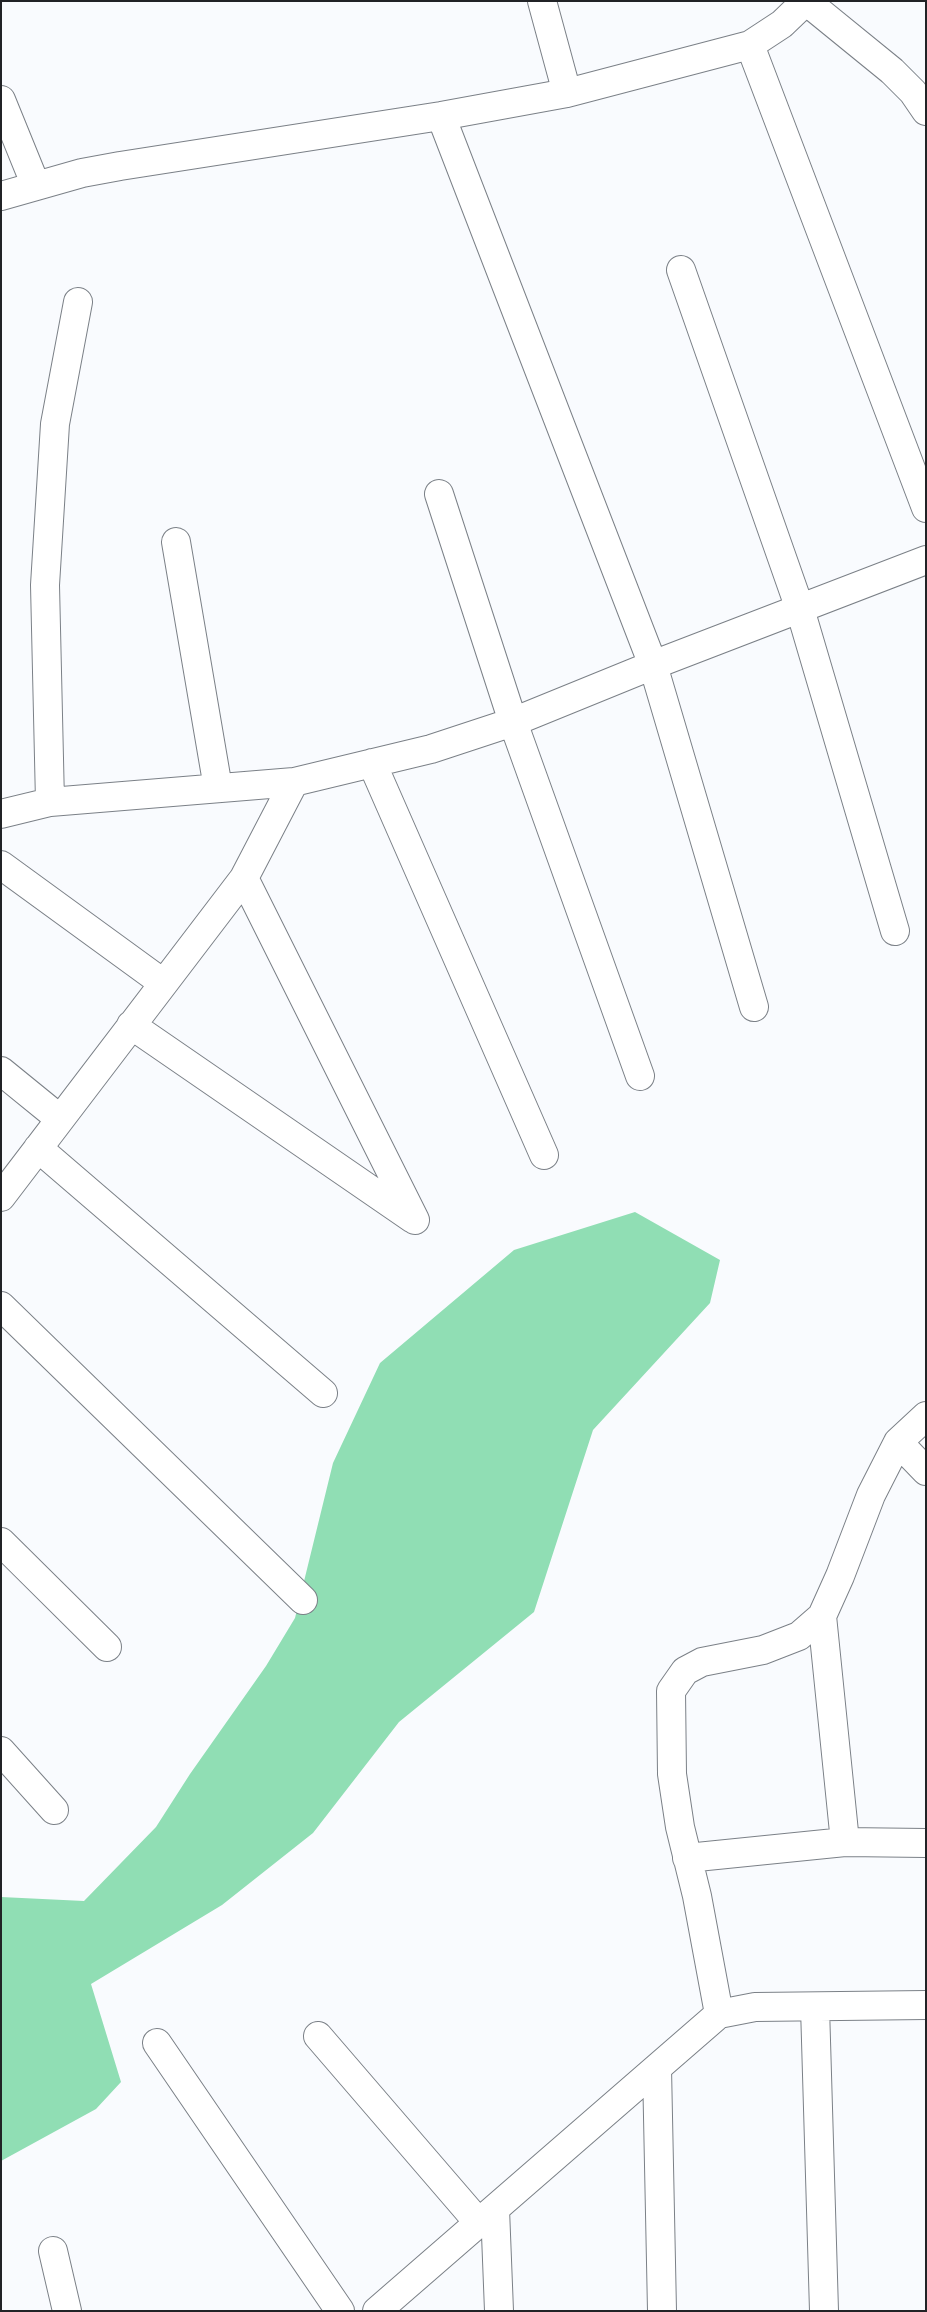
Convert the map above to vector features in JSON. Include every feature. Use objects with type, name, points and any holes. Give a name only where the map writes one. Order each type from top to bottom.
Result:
[{"type":"street","points":[[542,1],[567,93]]},
{"type":"street","points":[[1,196],[82,173],[120,166],[441,116],[567,93],[750,45],[782,24],[806,1],[892,71],[913,92],[926,111]]},
{"type":"street","points":[[750,45],[926,508]]},
{"type":"street","points":[[1,100],[36,186]]},
{"type":"street","points":[[441,116],[653,665],[754,1007]]},
{"type":"street","points":[[681,270],[800,609],[895,931]]},
{"type":"street","points":[[50,802],[45,576],[55,424],[78,302]]},
{"type":"street","points":[[438,494],[513,722],[640,1076]]},
{"type":"street","points":[[176,542],[218,788]]},
{"type":"street","points":[[1,814],[50,802],[294,782],[431,749],[513,722],[653,665],[926,560]]},
{"type":"street","points":[[372,763],[544,1156]]},
{"type":"street","points":[[1,1197],[244,878],[294,782]]},
{"type":"street","points":[[1,865],[163,983]]},
{"type":"street","points":[[131,1025],[414,1220],[244,878]]},
{"type":"street","points":[[1,1071],[60,1119]]},
{"type":"street","points":[[38,1148],[323,1393]]},
{"type":"street","points":[[1,1306],[303,1600]]},
{"type":"street","points":[[719,2014],[697,1896],[680,1827],[672,1774],[672,1691],[684,1671],[702,1662],[763,1650],[799,1636],[822,1616],[840,1576],[871,1495],[898,1442],[926,1416]]},
{"type":"street","points":[[898,1442],[926,1471]]},
{"type":"street","points":[[1,1542],[106,1647]]},
{"type":"street","points":[[822,1616],[845,1842]]},
{"type":"street","points":[[1,1751],[54,1810]]},
{"type":"street","points":[[687,1858],[845,1842],[926,1843]]},
{"type":"street","points":[[377,2311],[719,2014],[755,2007],[926,2005]]},
{"type":"street","points":[[815,2007],[824,2311]]},
{"type":"street","points":[[318,2036],[487,2216],[499,2311]]},
{"type":"street","points":[[158,2043],[340,2311]]},
{"type":"street","points":[[657,2068],[662,2311]]},
{"type":"street","points":[[53,2251],[67,2311]]},
{"type":"green space","points":[[635,1212],[720,1260],[710,1303],[593,1430],[534,1612],[399,1722],[313,1833],[222,1905],[91,1984],[121,2082],[96,2109],[1,2161],[1,1897],[84,1901],[156,1827],[190,1774],[266,1666],[295,1618],[333,1463],[380,1363],[514,1250]]}]
